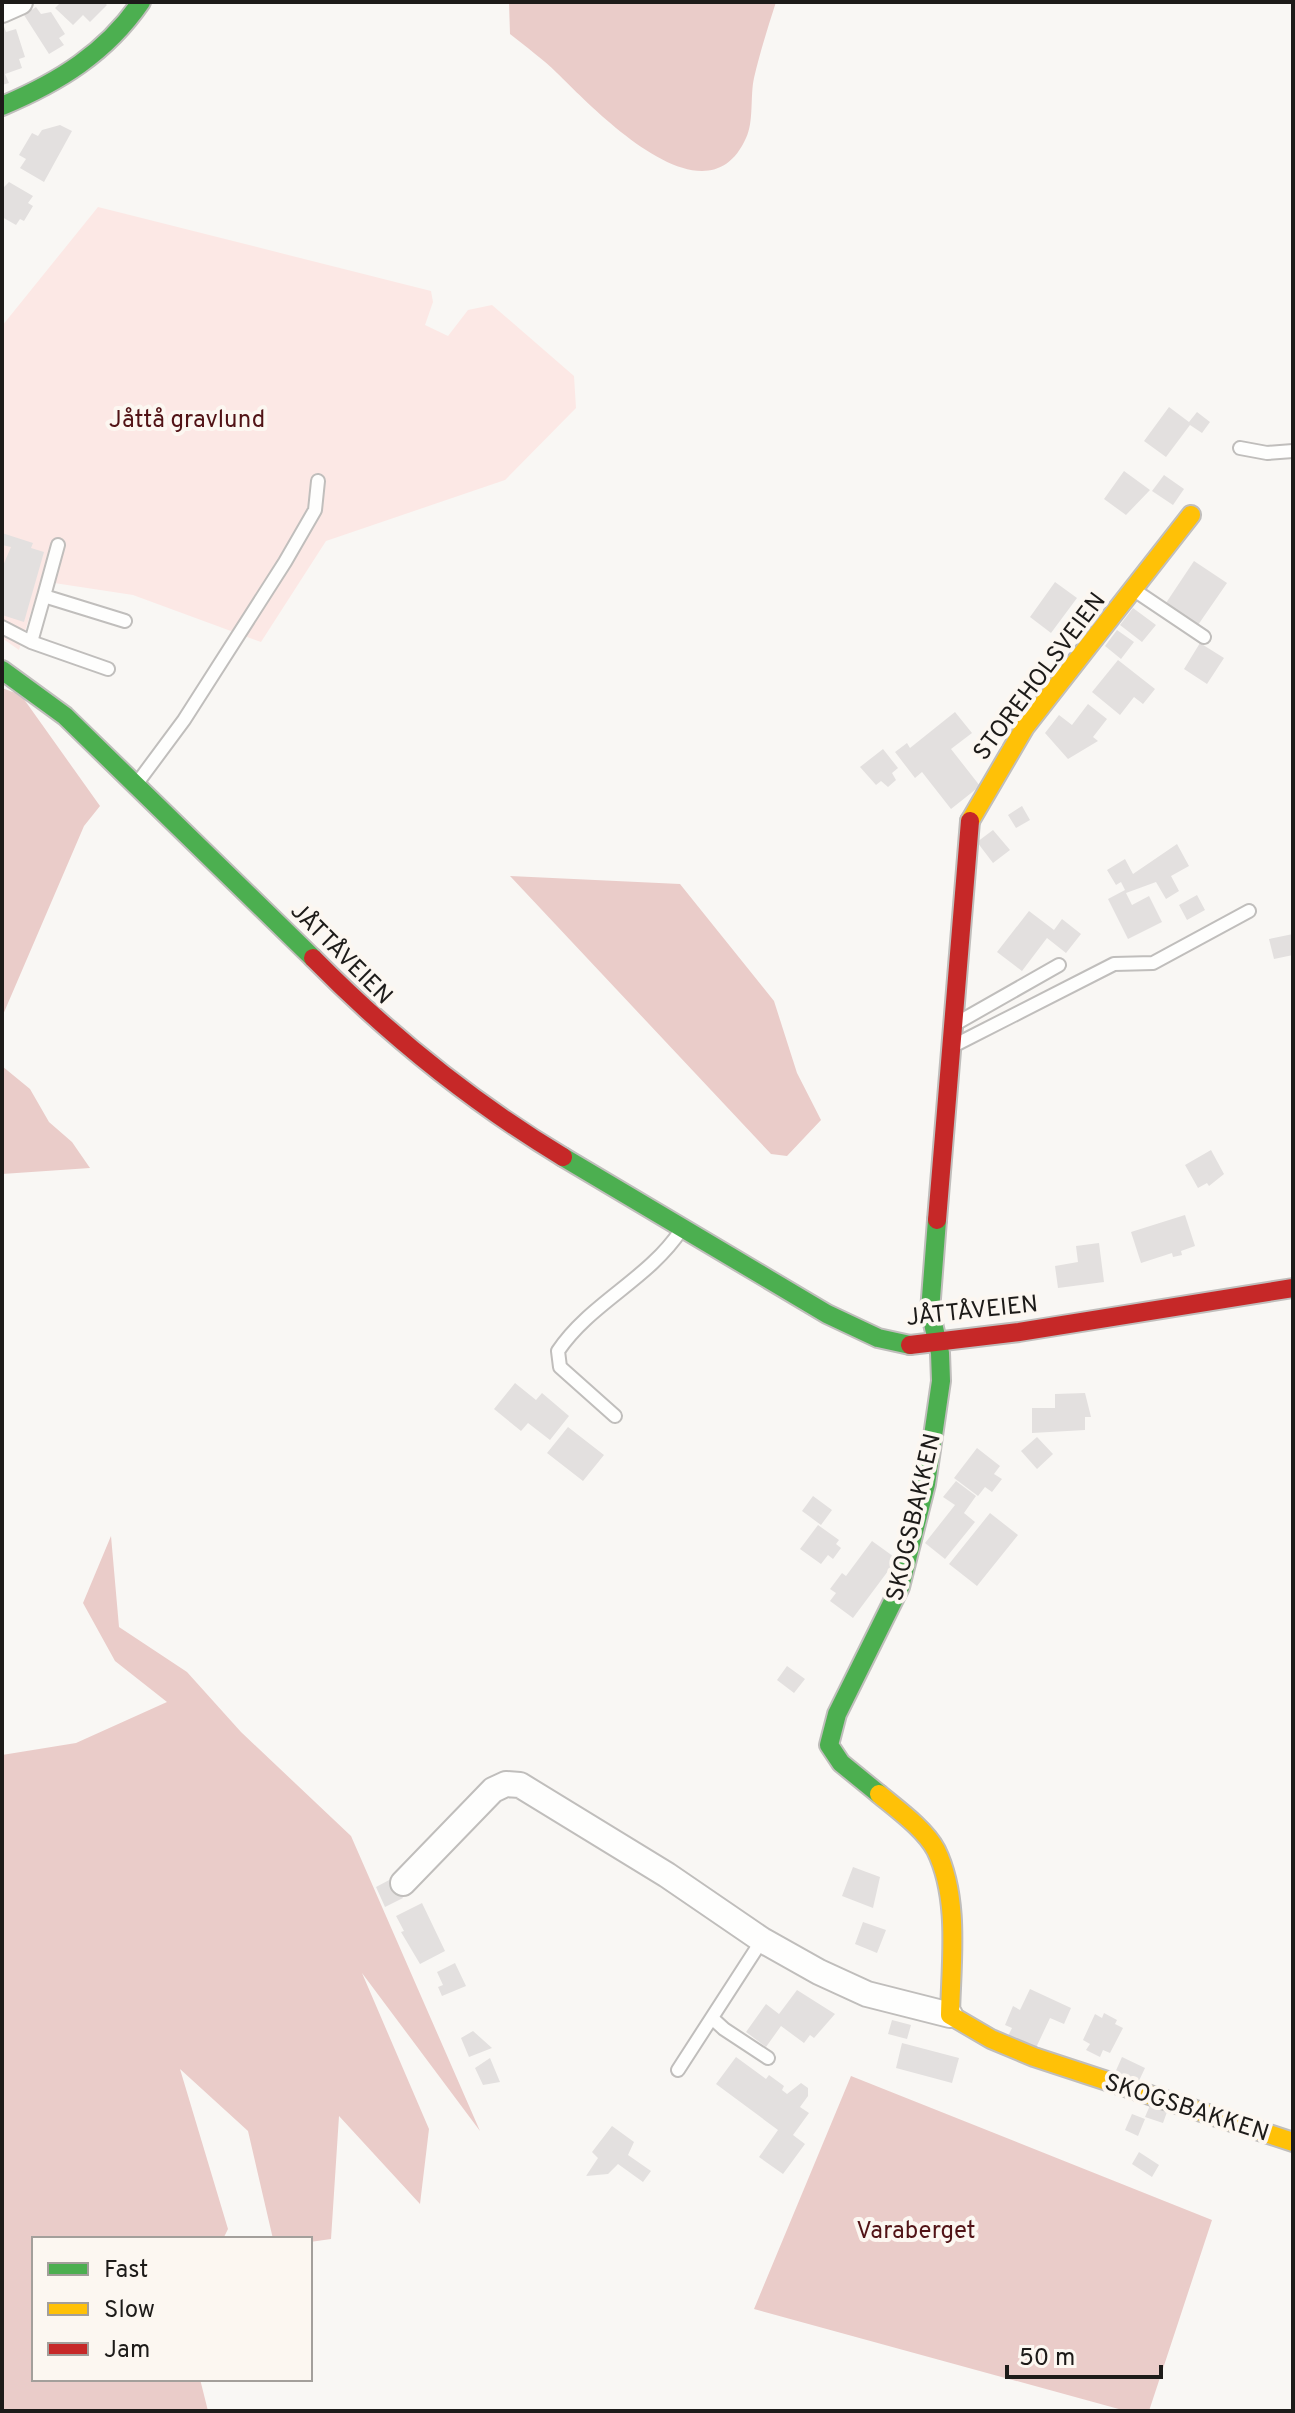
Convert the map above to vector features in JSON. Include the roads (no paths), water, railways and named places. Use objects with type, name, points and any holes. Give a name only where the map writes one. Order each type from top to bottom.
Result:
[{"type":"street","points":[[2,10],[20,2]]},
{"type":"street","points":[[2,106],[65,78],[91,59],[123,27],[141,2]]},
{"type":"street","name":"STOREHOLSVEIEN","points":[[937,1341],[930,1311],[967,835],[977,803],[1025,727],[1191,515]]},
{"type":"street","name":"JÅTTÅVEIEN","points":[[2,670],[65,716],[367,1013],[462,1092],[530,1137],[827,1314],[878,1338],[907,1345],[1019,1332],[1293,1288]]},
{"type":"street","name":"SKOGSBAKKEN","points":[[937,1341],[941,1360],[940,1388],[924,1487],[901,1583],[893,1607],[834,1721],[829,1745],[841,1763],[899,1811],[935,1848],[945,1878],[952,1933],[950,2015]]},
{"type":"street","name":"SKOGSBAKKEN","points":[[403,1883],[493,1790],[506,1784],[520,1785],[667,1875],[762,1940],[867,1994],[950,2015],[984,2037],[1024,2055],[1226,2117],[1293,2142]]},
{"type":"lane","points":[[1240,448],[1267,453],[1293,451]]},
{"type":"lane","points":[[136,784],[184,720],[285,562],[315,510],[318,481]]},
{"type":"lane","points":[[31,642],[58,545]]},
{"type":"lane","points":[[1134,590],[1204,637]]},
{"type":"lane","points":[[44,596],[125,621]]},
{"type":"lane","points":[[2,627],[31,642],[108,669]]},
{"type":"lane","points":[[951,1048],[1114,964],[1153,963],[1249,911]]},
{"type":"lane","points":[[951,1026],[1059,965]]},
{"type":"lane","points":[[615,1416],[560,1367],[558,1351],[577,1327],[663,1254],[682,1227]]},
{"type":"lane","points":[[678,2070],[762,1940]]},
{"type":"lane","points":[[712,2018],[768,2058]]},
{"type":"park label","name":"Jåttå gravlund","points":[[187,419]]},
{"type":"park label","name":"Varaberget","points":[[916,2230]]}]
